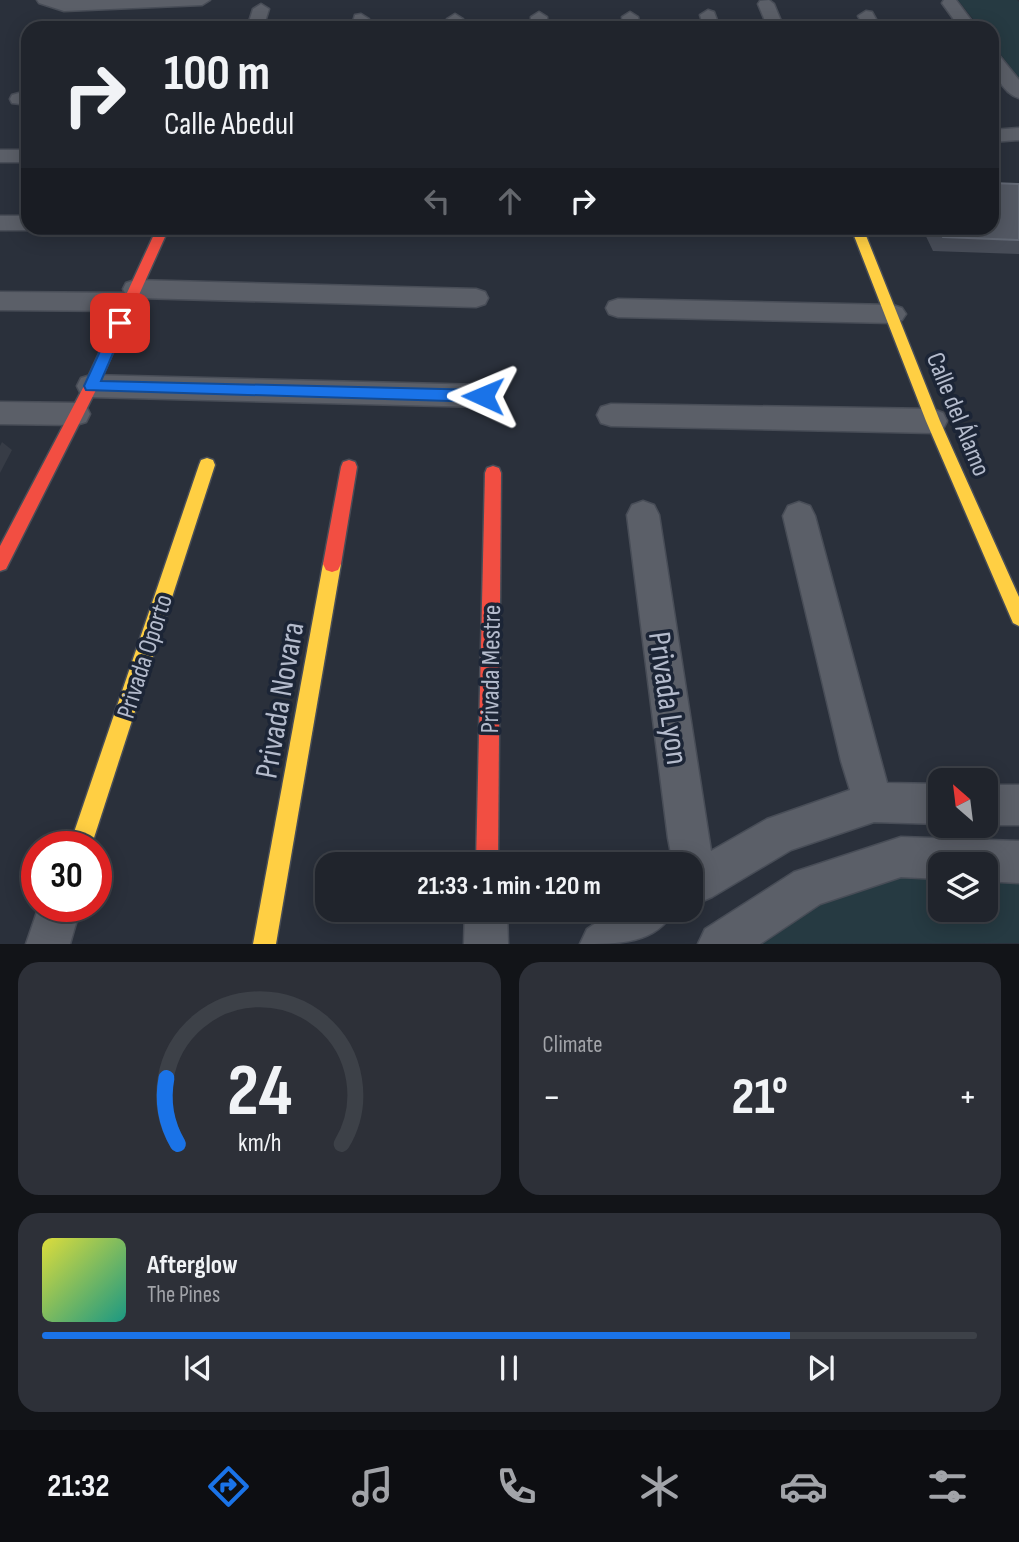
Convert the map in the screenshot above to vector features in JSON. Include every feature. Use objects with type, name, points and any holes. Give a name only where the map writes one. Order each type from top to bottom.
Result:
[{"type":"street","points":[[45,0],[64,6],[202,0]]},
{"type":"street","points":[[950,3],[964,21]]},
{"type":"street","points":[[766,4],[773,21]]},
{"type":"street","points":[[257,21],[261,9]]},
{"type":"street","points":[[999,67],[1019,92]]},
{"type":"street","points":[[999,135],[1019,134]]},
{"type":"street","points":[[0,156],[21,156]]},
{"type":"street","points":[[0,223],[21,223]]},
{"type":"street","points":[[2,557],[91,386],[160,235]]},
{"type":"street","name":"Calle del Álamo","points":[[859,235],[893,314],[933,421],[1019,617]]},
{"type":"street","points":[[0,302],[132,296],[476,298]]},
{"type":"street","points":[[618,308],[893,314]]},
{"type":"street","points":[[91,386],[483,396]]},
{"type":"street","points":[[0,413],[76,414]]},
{"type":"street","points":[[611,415],[933,421]]},
{"type":"street","name":"Privada Oporto","points":[[85,831],[207,465]]},
{"type":"street","name":"Privada Novara","points":[[264,943],[349,467]]},
{"type":"street","name":"Privada Mestre","points":[[487,852],[494,473]]},
{"type":"street","name":"Privada Lyon","points":[[643,515],[690,852]]},
{"type":"street","points":[[799,516],[860,761],[874,802]]},
{"type":"street","points":[[703,878],[781,834],[874,802],[928,803]]},
{"type":"street","points":[[998,804],[1019,805]]},
{"type":"street","points":[[720,943],[809,887],[901,857],[1019,862]]},
{"type":"street","points":[[48,943],[55,922]]},
{"type":"street","points":[[486,922],[486,943]]},
{"type":"street","points":[[602,943],[634,922]]},
{"type":"shaded area","points":[[958,0],[1019,2],[1019,78],[999,52],[999,21],[974,21]]},
{"type":"shaded area","points":[[998,866],[1019,867],[1019,943],[752,944],[825,895],[928,868],[928,922],[998,922]]},
{"type":"building","points":[[999,183],[1019,184],[1019,240],[942,235],[999,235]]},
{"type":"traffic: slow","points":[[860,235],[933,421],[1019,617]]},
{"type":"traffic: slow","points":[[85,831],[207,465]]},
{"type":"traffic: slow","points":[[264,944],[332,564]]},
{"type":"traffic: jam","points":[[0,563],[91,386],[160,235]]},
{"type":"traffic: jam","points":[[332,564],[349,467]]},
{"type":"traffic: jam","points":[[487,852],[493,473]]},
{"type":"route","points":[[120,323],[91,386],[483,396]]}]
